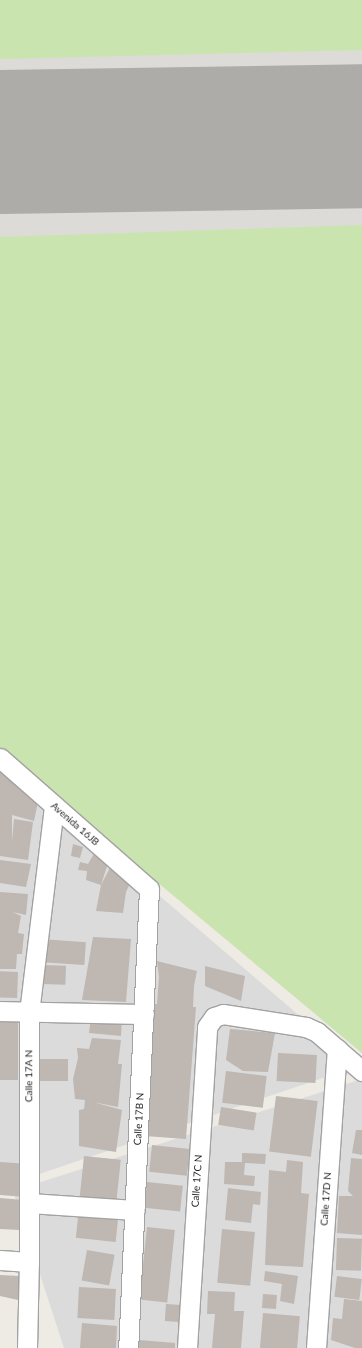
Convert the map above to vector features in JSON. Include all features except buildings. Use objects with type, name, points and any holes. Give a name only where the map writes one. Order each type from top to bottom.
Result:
[{"type":"street","name":"Avenida 16JB","points":[[0,758],[149,890]]},
{"type":"street","name":"Calle 17A N","points":[[27,1348],[29,1262],[29,1013],[54,806]]},
{"type":"street","name":"Calle 17B N","points":[[128,1348],[149,890]]},
{"type":"street","points":[[0,1011],[29,1013],[144,1014]]},
{"type":"street","name":"Calle 17C N","points":[[187,1348],[207,1027],[214,1017],[223,1014],[306,1027],[317,1032],[336,1049]]},
{"type":"street","points":[[336,1049],[362,1071]]},
{"type":"street","name":"Calle 17D N","points":[[316,1348],[336,1049]]},
{"type":"street","points":[[29,1203],[135,1210]]},
{"type":"street","points":[[0,1260],[29,1262]]},
{"type":"shaded area","points":[[0,0],[362,0],[362,1053],[0,748]]},
{"type":"shaded area","points":[[0,759],[358,1066],[7,1185],[0,1163]]},
{"type":"shaded area","points":[[362,1079],[362,1348],[64,1348],[13,1191]]},
{"type":"green space","points":[[0,0],[362,0],[362,50],[0,59]]},
{"type":"green space","points":[[362,225],[362,1053],[127,857],[0,748],[0,237]]},
{"type":"runway","points":[[0,142],[362,136]]}]
